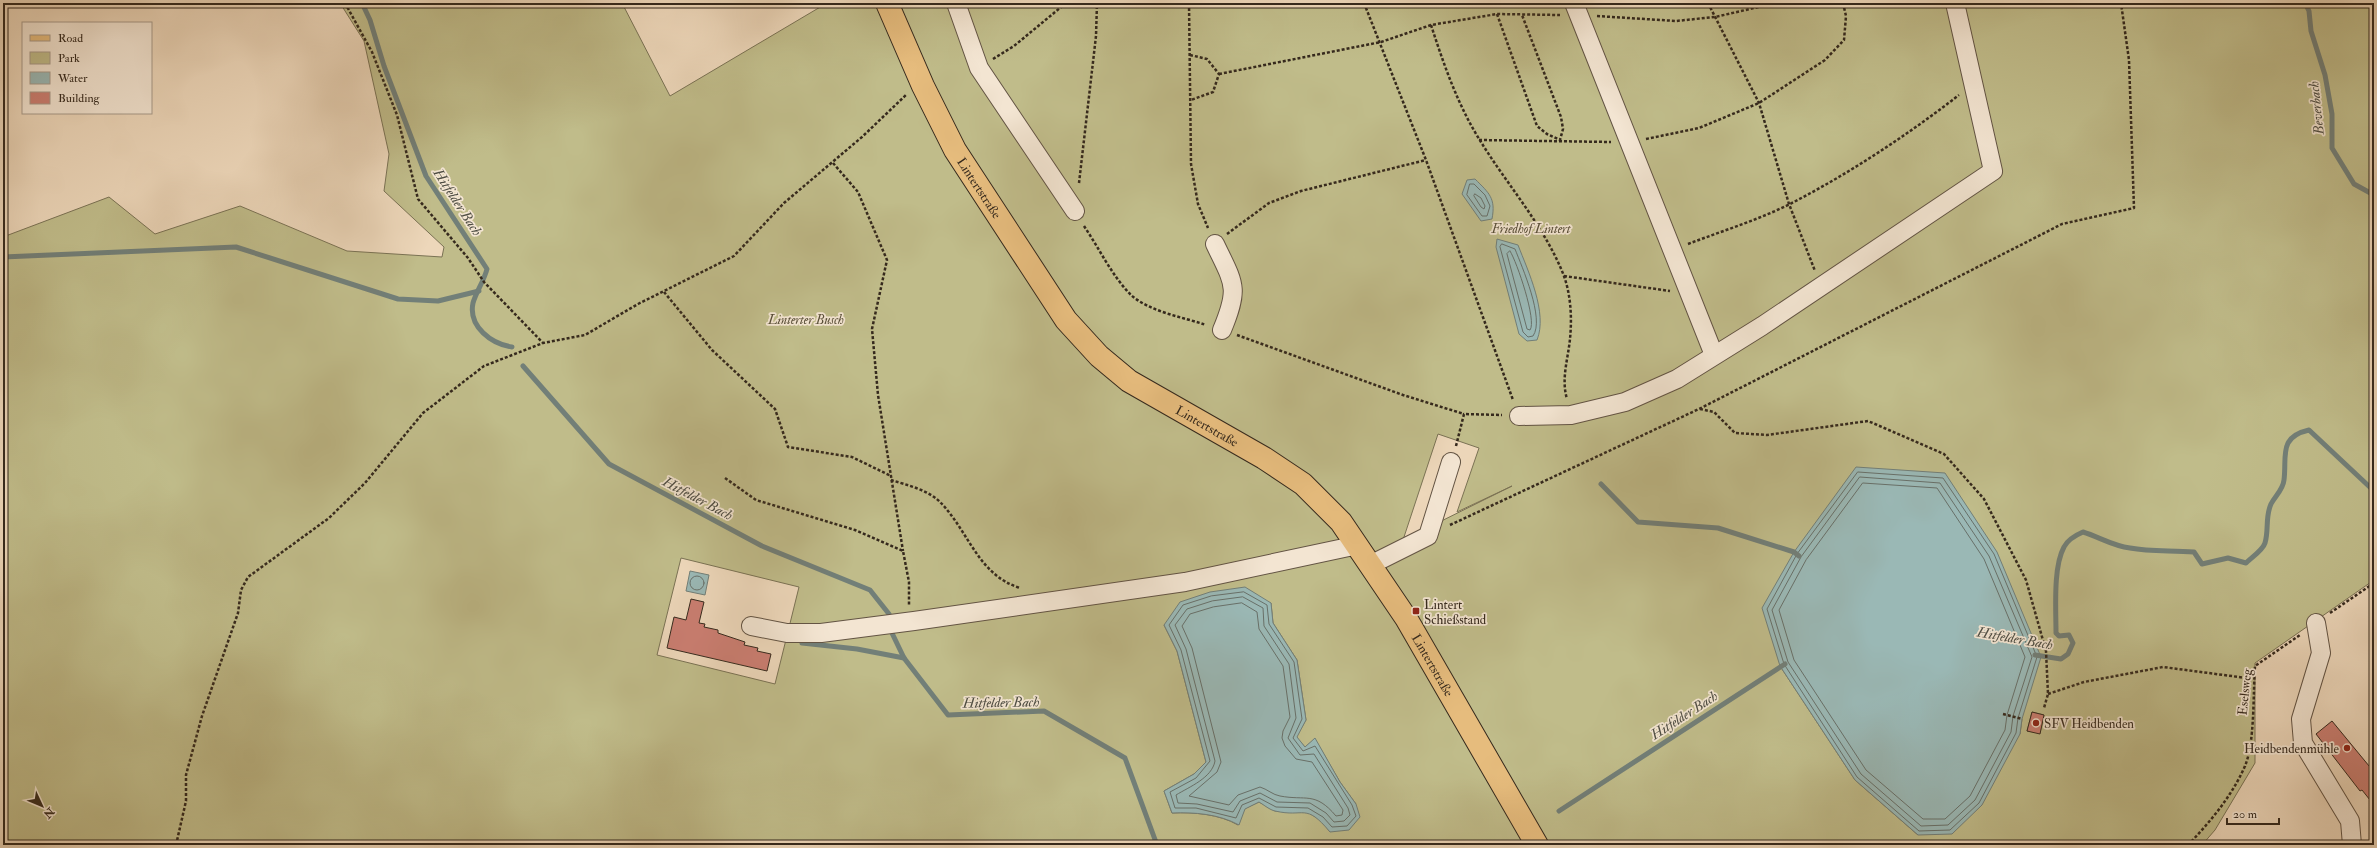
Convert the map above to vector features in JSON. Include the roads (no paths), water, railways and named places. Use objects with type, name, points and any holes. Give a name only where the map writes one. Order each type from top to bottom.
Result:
[{"type":"main road","name":"Lintertstraße","points":[[887,3],[923,86],[955,150],[1066,320],[1099,356],[1129,381],[1264,458],[1303,484],[1341,522],[1358,545],[1435,666],[1537,845]]},
{"type":"lane","points":[[956,3],[979,68],[1075,211]]},
{"type":"lane","points":[[1519,416],[1571,415],[1625,402],[1676,378],[1821,286],[1993,171],[1955,3]]},
{"type":"lane","points":[[1576,9],[1714,355]]},
{"type":"lane","points":[[1215,244],[1233,283],[1233,304],[1222,330]]},
{"type":"lane","points":[[1370,565],[1428,536],[1451,462]]},
{"type":"lane","points":[[751,626],[787,633],[821,632],[914,621],[1185,582],[1358,545]]},
{"type":"lane","points":[[2316,623],[2321,653],[2301,719],[2303,744],[2350,821],[2352,845]]},
{"type":"water","points":[[1475,179],[1490,196],[1493,206],[1492,219],[1481,221],[1462,194],[1467,180]]},
{"type":"water","points":[[1497,239],[1518,245],[1527,267],[1535,292],[1540,317],[1540,329],[1537,340],[1527,341],[1519,334],[1496,247]]},
{"type":"water","points":[[1856,467],[1945,473],[1997,552],[2041,657],[2022,719],[2020,734],[1982,805],[1952,834],[1918,835],[1855,780],[1780,666],[1762,608],[1794,552]]},
{"type":"water","points":[[690,571],[709,575],[705,595],[686,591]]},
{"type":"water","points":[[1245,587],[1271,603],[1273,623],[1297,660],[1306,720],[1297,737],[1305,747],[1315,738],[1340,782],[1356,804],[1360,817],[1349,830],[1330,832],[1322,823],[1310,814],[1275,811],[1259,802],[1245,809],[1239,825],[1223,818],[1206,814],[1172,813],[1164,791],[1194,774],[1206,762],[1177,651],[1164,625],[1180,602],[1210,592]]},
{"type":"waterway","name":"Hitfelder Bach","points":[[362,3],[370,20],[384,66],[426,176],[487,269],[473,303],[472,312],[474,320],[483,333],[490,338],[512,347]]},
{"type":"waterway","name":"Beverbach","points":[[2305,3],[2309,11],[2311,31],[2325,75],[2332,114],[2332,148],[2354,184],[2374,195]]},
{"type":"waterway","points":[[3,257],[236,247],[398,299],[438,301],[479,291]]},
{"type":"waterway","name":"Hitfelder Bach","points":[[523,366],[609,464],[762,546],[870,590],[889,614]]},
{"type":"waterway","name":"Hitfelder Bach","points":[[2035,655],[2061,659],[2068,654],[2073,643],[2069,635],[2059,636],[2056,633],[2057,577],[2060,555],[2064,547],[2070,540],[2080,533],[2083,532],[2124,547],[2146,550],[2194,552],[2202,564],[2228,558],[2246,563],[2264,546],[2267,533],[2269,509],[2283,484],[2285,455],[2288,443],[2292,437],[2309,430],[2374,491]]},
{"type":"waterway","points":[[1601,484],[1638,522],[1718,528],[1794,552],[1799,556]]},
{"type":"waterway","name":"Hitfelder Bach","points":[[891,631],[904,658],[948,715],[1044,711],[1125,758],[1157,845]]},
{"type":"waterway","points":[[802,643],[857,649],[904,658]]},
{"type":"waterway","name":"Hitfelder Bach","points":[[1559,811],[1785,664]]},
{"type":"place","name":"Lintert Schießstand","points":[[1416,611]]},
{"type":"place","name":"SFV Heidbenden","points":[[2036,723]]},
{"type":"place","name":"Heidbendenmühle","points":[[2347,748]]},
{"type":"park label","name":"Friedhof Lintert","points":[[1531,228]]},
{"type":"park label","name":"Linterter Busch","points":[[806,319]]}]
